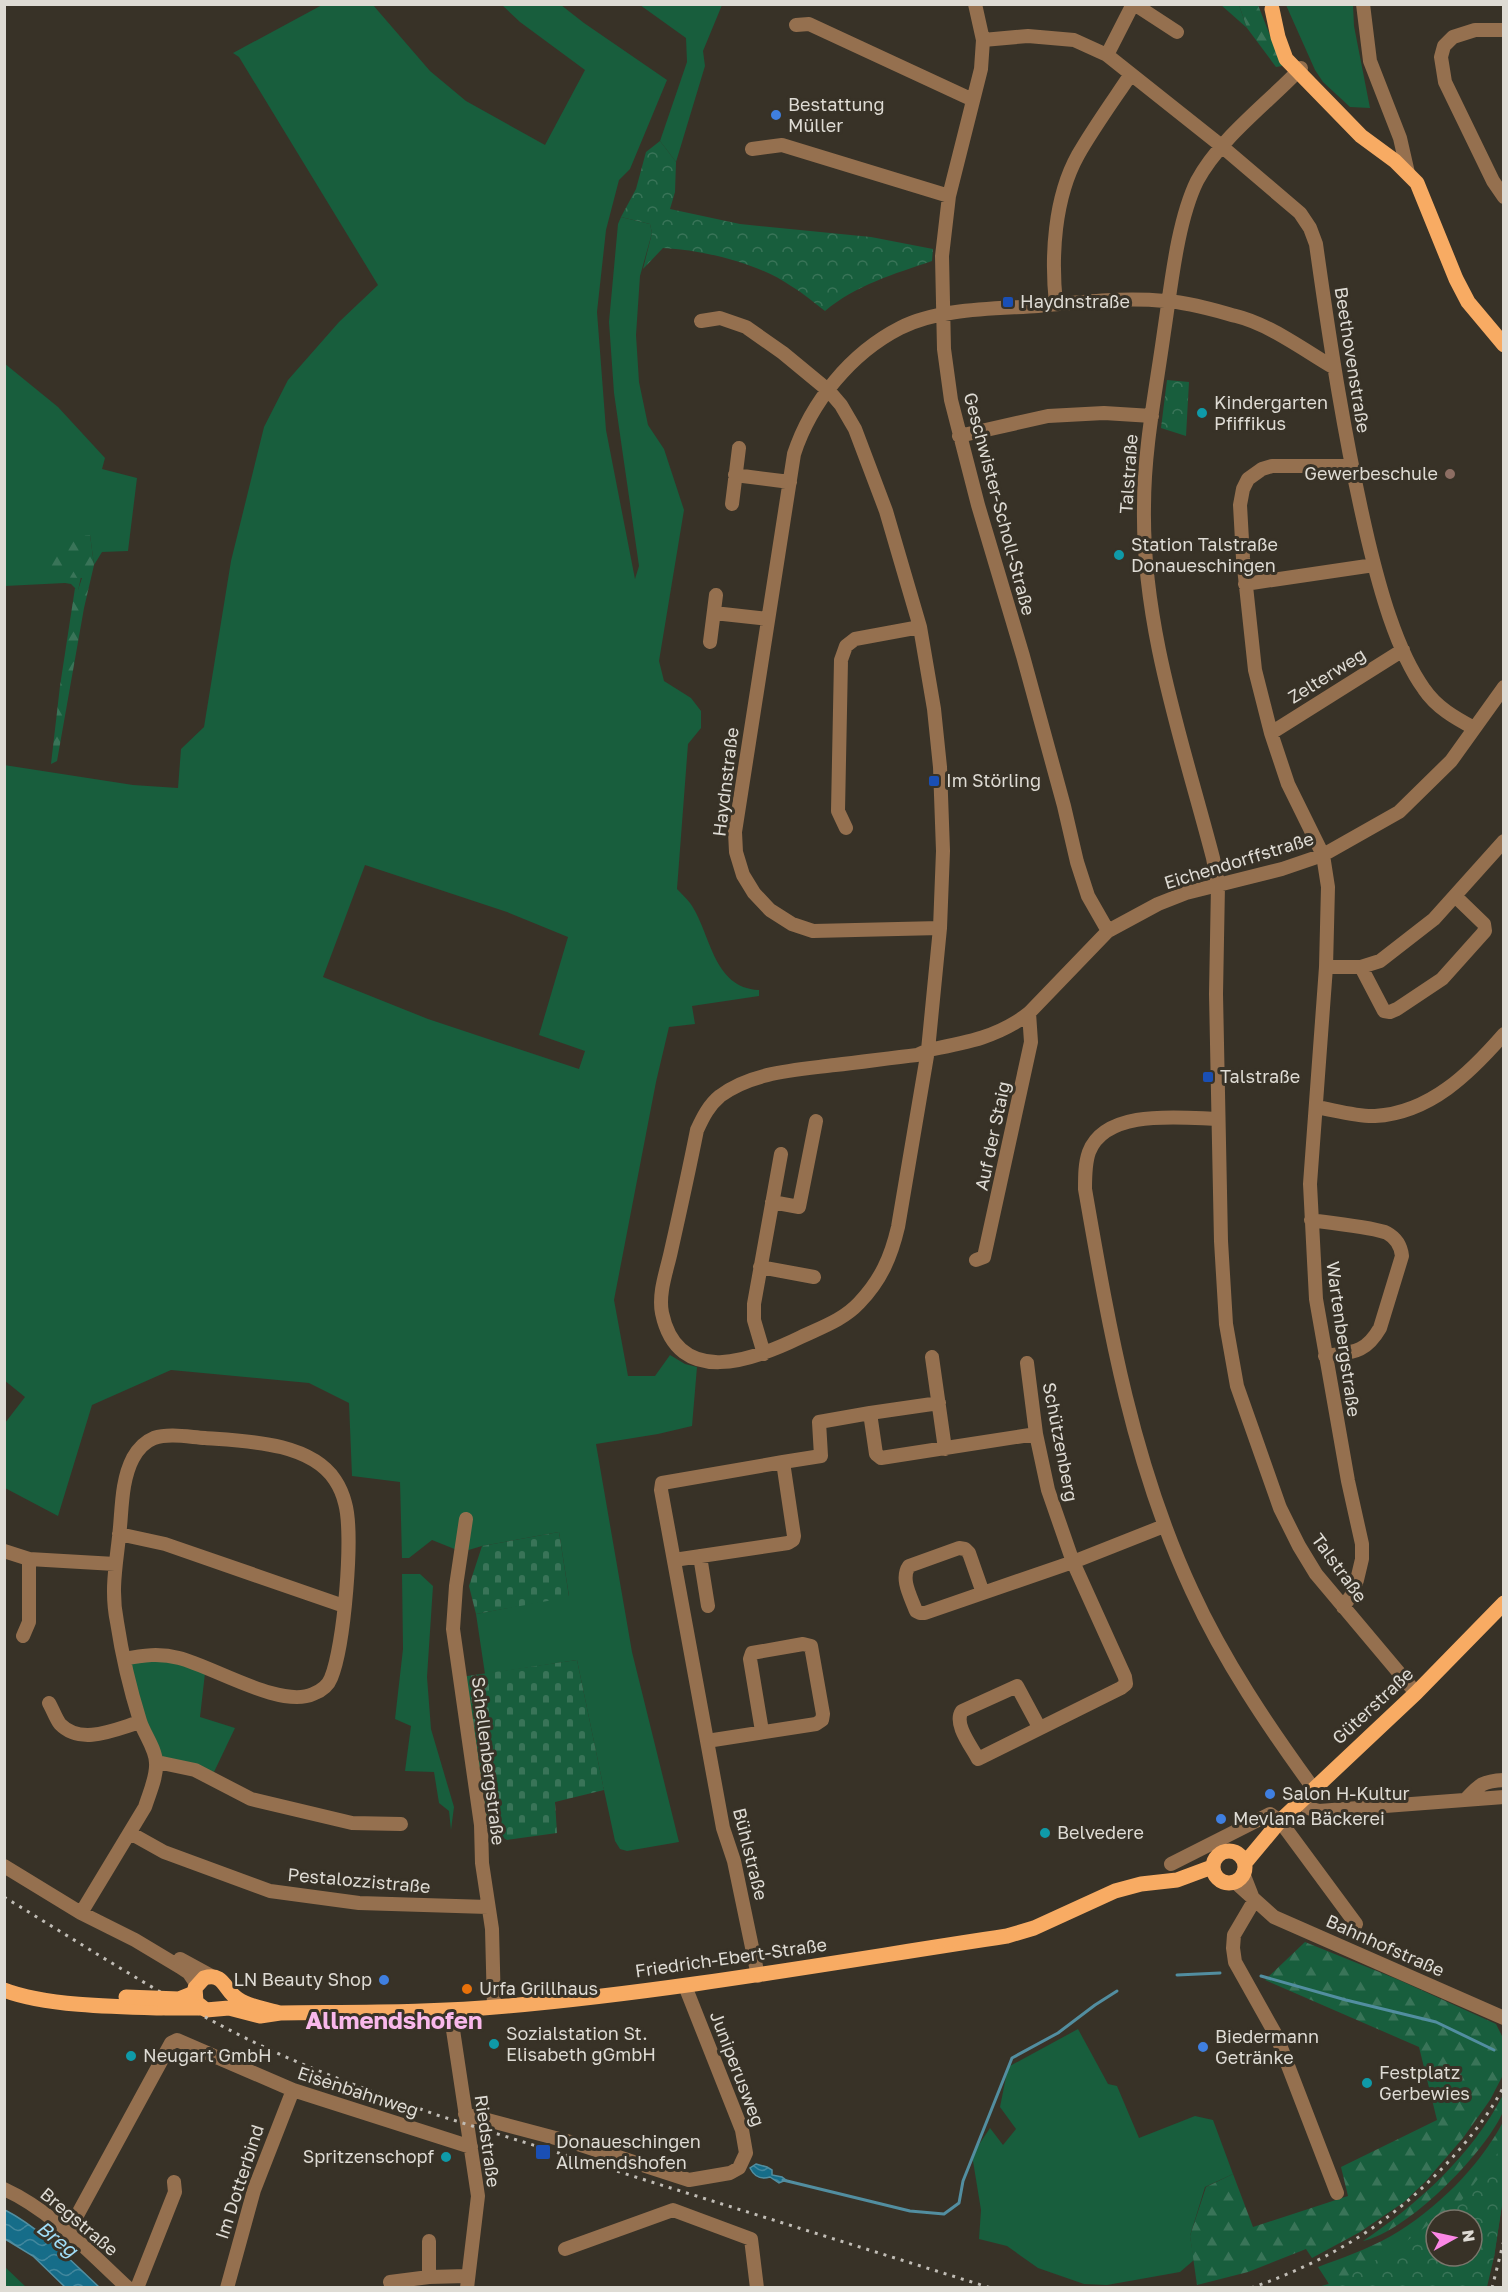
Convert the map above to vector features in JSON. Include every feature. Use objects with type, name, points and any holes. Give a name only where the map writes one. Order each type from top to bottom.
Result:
[{"type":"main road","points":[[1272,7],[1299,70],[1361,136],[1395,161],[1417,183],[1456,279],[1468,302],[1503,345]]},
{"type":"main road","name":"Güterstraße","points":[[1240,1868],[1280,1821],[1416,1693],[1503,1603]]},
{"type":"main road","points":[[1233,1851],[1240,1868],[1224,1882],[1215,1873],[1216,1856],[1221,1852],[1233,1851]]},
{"type":"main road","name":"Friedrich-Ebert-Straße","points":[[195,1991],[196,2002],[202,2008],[211,2011],[229,2008],[260,2016],[280,2013],[494,2007],[685,1986],[1007,1936],[1035,1928],[1115,1891],[1141,1884],[1215,1873]]},
{"type":"main road","points":[[8,1993],[179,1999],[195,1991],[200,1981],[213,1977]]},
{"type":"main road","name":"Friedrich-Ebert-Straße","points":[[213,1977],[221,1979],[240,2001],[280,2013]]},
{"type":"main road","points":[[221,2008],[228,2000],[229,1990]]},
{"type":"main road","points":[[8,1993],[85,2004],[202,2008]]},
{"type":"street","name":"Geschwister-Scholl-Straße","points":[[975,4],[983,40],[981,69],[949,196],[942,256],[944,349],[951,400],[959,436],[1023,656],[1077,862],[1088,896],[1108,931]]},
{"type":"street","points":[[1107,55],[1134,4],[1178,32]]},
{"type":"street","points":[[1363,4],[1370,62],[1400,138],[1408,173]]},
{"type":"street","points":[[796,25],[809,24],[973,100]]},
{"type":"street","points":[[1503,30],[1475,30],[1453,36],[1444,46],[1441,57],[1445,82],[1503,197]]},
{"type":"street","name":"Beethovenstraße","points":[[983,40],[1028,36],[1074,40],[1107,55],[1300,213],[1310,228],[1316,244],[1333,367],[1350,466],[1374,565],[1403,650],[1424,689],[1440,707],[1474,728]]},
{"type":"street","name":"Talstraße","points":[[1299,70],[1222,147],[1197,181],[1184,222],[1169,301],[1152,416],[1144,479],[1145,547],[1157,647],[1213,858],[1218,885],[1216,994],[1218,1119],[1226,1324],[1237,1386],[1280,1508],[1294,1537],[1316,1574],[1416,1693]]},
{"type":"street","points":[[1056,304],[1052,267],[1064,189],[1077,157],[1131,74]]},
{"type":"street","points":[[752,149],[782,145],[949,196]]},
{"type":"street","name":"Haydnstraße","points":[[940,928],[813,931],[792,924],[770,910],[754,893],[743,875],[736,852],[735,832],[794,454],[801,432],[811,414],[853,361],[876,343],[918,320],[942,315],[1056,304],[1134,298],[1169,301],[1238,316],[1255,323],[1333,367]]},
{"type":"street","points":[[701,321],[720,318],[746,327],[783,353],[829,391],[841,405],[855,429],[886,511],[920,627],[934,709],[940,767],[943,840],[940,928],[928,1050]]},
{"type":"street","points":[[959,436],[1048,416],[1104,413],[1152,416]]},
{"type":"street","points":[[732,504],[739,448]]},
{"type":"street","name":"Wartenbergstraße","points":[[1343,1607],[1351,1596],[1357,1580],[1362,1559],[1362,1544],[1348,1481],[1316,1299],[1310,1184],[1326,967],[1328,887],[1323,855],[1288,784],[1271,733],[1255,670],[1245,585],[1240,505],[1243,489],[1248,479],[1262,469],[1272,466],[1350,466]]},
{"type":"street","points":[[735,475],[790,482]]},
{"type":"street","points":[[1245,585],[1374,565]]},
{"type":"street","points":[[710,642],[716,595]]},
{"type":"street","points":[[714,613],[768,619]]},
{"type":"street","points":[[846,828],[838,811],[841,660],[846,646],[855,639],[920,627]]},
{"type":"street","name":"Zelterweg","points":[[1271,733],[1403,650]]},
{"type":"street","name":"Eichendorffstraße","points":[[928,1050],[898,1227],[892,1254],[877,1281],[844,1317],[764,1354],[745,1360],[721,1363],[702,1361],[688,1355],[668,1332],[661,1299],[697,1130],[707,1110],[718,1097],[737,1085],[784,1071],[917,1055],[928,1050],[969,1042],[1015,1025],[1108,931],[1158,904],[1186,893],[1282,869],[1323,855],[1399,812],[1451,761],[1503,687]]},
{"type":"street","points":[[1326,967],[1361,967],[1380,961],[1404,944],[1434,919],[1503,841]]},
{"type":"street","points":[[1361,967],[1384,1011],[1390,1012],[1442,979],[1485,931],[1484,924],[1455,896]]},
{"type":"street","name":"Auf der Staig","points":[[976,1260],[984,1257],[1031,1042],[1029,1013]]},
{"type":"street","points":[[1316,1107],[1374,1117],[1410,1111],[1436,1097],[1457,1081],[1503,1034]]},
{"type":"street","points":[[1218,1119],[1156,1118],[1114,1126],[1100,1136],[1090,1151],[1085,1168],[1085,1189],[1110,1331],[1132,1427],[1164,1526],[1192,1592],[1213,1633],[1268,1726],[1313,1788]]},
{"type":"street","points":[[772,1202],[800,1207],[816,1121]]},
{"type":"street","points":[[764,1354],[754,1320],[754,1304],[781,1154]]},
{"type":"street","points":[[1311,1221],[1386,1233],[1402,1248],[1402,1256],[1380,1328],[1375,1337],[1359,1351],[1325,1356]]},
{"type":"street","points":[[760,1267],[814,1277]]},
{"type":"street","points":[[932,1357],[945,1449]]},
{"type":"street","name":"Schützenberg","points":[[1027,1363],[1036,1434],[1048,1490],[1073,1562],[1126,1684],[1039,1727]]},
{"type":"street","points":[[939,1403],[870,1413],[876,1454],[881,1458],[1036,1434]]},
{"type":"street","name":"Bühlstraße","points":[[758,1976],[734,1861],[723,1828],[661,1490],[662,1483],[821,1456],[819,1422],[870,1413]]},
{"type":"street","points":[[81,1913],[130,1833],[152,1788],[157,1762],[140,1722],[124,1659],[116,1620],[112,1583],[123,1491],[132,1460],[141,1446],[155,1438],[175,1436],[249,1442],[292,1450],[308,1456],[325,1468],[336,1480],[346,1503],[348,1528],[344,1606],[343,1622],[331,1679],[325,1687],[311,1696],[291,1696],[274,1693],[181,1658],[149,1654],[124,1659]]},
{"type":"street","points":[[674,1560],[788,1543],[793,1540],[783,1462]]},
{"type":"street","name":"Schellenbergstraße","points":[[466,1519],[456,1586],[453,1629],[481,1825],[482,1863],[492,1929],[494,2007]]},
{"type":"street","points":[[983,1593],[969,1553],[965,1549],[959,1548],[909,1566],[905,1572],[905,1579],[916,1611],[920,1613],[983,1593],[1073,1562],[1164,1526]]},
{"type":"street","points":[[119,1534],[165,1544],[344,1606]]},
{"type":"street","points":[[4,1551],[10,1555],[29,1559],[115,1564]]},
{"type":"street","points":[[700,1556],[708,1606]]},
{"type":"street","points":[[24,1636],[29,1622],[29,1559]]},
{"type":"street","points":[[707,1741],[816,1724],[822,1720],[811,1646],[803,1644],[752,1653],[750,1659],[762,1731]]},
{"type":"street","points":[[1017,1686],[1039,1727],[978,1759],[959,1722],[959,1716],[962,1711],[1017,1686]]},
{"type":"street","points":[[49,1703],[60,1723],[72,1733],[87,1736],[140,1722]]},
{"type":"street","points":[[157,1762],[195,1770],[251,1799],[262,1802],[352,1823],[401,1824]]},
{"type":"street","points":[[1466,1799],[1480,1784],[1486,1781],[1503,1780]]},
{"type":"street","points":[[1300,1801],[1308,1808],[1319,1811],[1503,1797]]},
{"type":"street","points":[[1171,1864],[1269,1814],[1280,1821],[1356,1924]]},
{"type":"street","name":"Pestalozzistraße","points":[[130,1833],[164,1852],[270,1891],[359,1903],[488,1907]]},
{"type":"street","name":"Friedrich-Ebert-Straße","points":[[4,1866],[81,1913],[135,1940],[189,1973],[195,1982],[195,1991]]},
{"type":"street","name":"Bahnhofstraße","points":[[1240,1868],[1254,1901],[1274,1917],[1503,2018]]},
{"type":"street","points":[[1254,1901],[1234,1935],[1235,1962],[1277,2037],[1336,2193]]},
{"type":"street","name":"Friedrich-Ebert-Straße","points":[[153,1951],[168,1954],[196,1966],[213,1977]]},
{"type":"street","name":"Juniperusweg","points":[[465,2114],[578,2144],[689,2180],[730,2173],[739,2168],[746,2153],[742,2130],[685,1986]]},
{"type":"street","name":"Riedstraße","points":[[390,2282],[429,2277],[467,2282],[478,2196],[450,2010]]},
{"type":"street","name":"Eisenbahnweg","points":[[68,2232],[171,2043],[177,2040],[292,2090],[471,2147]]},
{"type":"street","name":"Im Dotterbind","points":[[227,2288],[254,2190],[292,2090]]},
{"type":"street","points":[[137,2288],[175,2192],[174,2182]]},
{"type":"street","name":"Bregstraße","points":[[4,2189],[21,2197],[68,2232],[128,2288]]},
{"type":"street","points":[[565,2249],[673,2210],[751,2239],[753,2286]]},
{"type":"street","points":[[429,2241],[429,2277]]},
{"type":"green space","points":[[322,5],[373,5],[430,71],[466,101],[545,145],[585,70],[520,22],[502,5],[561,5],[667,80],[630,169],[619,180],[606,230],[597,312],[606,430],[635,579],[639,566],[614,393],[609,322],[618,224],[621,217],[650,224],[652,233],[640,276],[636,335],[639,382],[648,425],[664,449],[684,510],[659,661],[664,681],[691,698],[701,711],[701,728],[688,744],[677,889],[697,915],[722,969],[731,980],[743,987],[759,990],[759,996],[692,1006],[695,1024],[669,1027],[656,1082],[614,1300],[628,1376],[655,1376],[670,1355],[685,1364],[697,1367],[692,1426],[596,1444],[632,1652],[679,1842],[627,1851],[620,1849],[615,1841],[577,1660],[485,1674],[476,1614],[569,1596],[559,1532],[482,1546],[462,1552],[432,1540],[409,1558],[402,1558],[400,1482],[352,1476],[349,1403],[309,1383],[171,1370],[92,1405],[58,1516],[5,1488],[5,1423],[25,1397],[4,1380],[4,765],[133,785],[178,788],[181,749],[204,727],[231,561],[264,427],[288,380],[339,322],[378,285],[239,57],[233,53]],"holes":[[[365,865],[507,912],[568,937],[539,1035],[585,1051],[579,1069],[428,1019],[323,977]]]},
{"type":"green space","points":[[640,5],[722,5],[703,51],[705,66],[676,162],[660,141],[687,62],[686,38]]},
{"type":"green space","points":[[1221,5],[1239,5],[1247,28]]},
{"type":"green space","points":[[1239,5],[1258,5],[1282,66],[1276,67],[1247,28]]},
{"type":"green space","points":[[1286,5],[1353,5],[1354,26],[1370,108],[1350,107],[1323,82],[1315,70]]},
{"type":"green space","points":[[660,141],[676,162],[675,192],[670,209],[740,224],[871,237],[933,249],[932,261],[862,287],[825,311],[778,278],[730,259],[663,248],[643,269],[652,233],[650,224],[621,217],[636,189],[646,152]]},
{"type":"green space","points":[[4,363],[58,407],[105,458],[102,469],[137,478],[128,551],[102,552],[94,565],[90,535],[78,591],[71,584],[65,583],[5,586]]},
{"type":"green space","points":[[1167,380],[1189,382],[1186,436],[1161,428]]},
{"type":"green space","points":[[90,535],[94,565],[84,608],[57,761],[51,764],[75,588],[78,590],[82,578],[52,577],[44,539]]},
{"type":"green space","points":[[559,1532],[569,1597],[476,1614],[469,1586],[482,1546]]},
{"type":"green space","points":[[402,1574],[420,1574],[433,1586],[427,1677],[431,1729],[454,1807],[451,1830],[449,1811],[439,1803],[434,1772],[405,1771],[411,1726],[395,1719],[403,1649]]},
{"type":"green space","points":[[163,1659],[205,1673],[200,1717],[235,1728],[214,1772],[159,1758],[144,1721],[129,1663]]},
{"type":"green space","points":[[577,1660],[604,1790],[555,1802],[557,1833],[507,1840],[484,1826],[461,1677]]},
{"type":"green space","points":[[1305,1942],[1399,1980],[1496,2024],[1503,2038],[1503,2075],[1490,2100],[1463,2138],[1425,2182],[1404,2202],[1360,2232],[1312,2258],[1306,2249],[1248,2272],[1197,2285],[1190,2236],[1206,2187],[1233,2174],[1253,2227],[1348,2196],[1341,2167],[1437,2120],[1419,2047],[1265,1980]]},
{"type":"green space","points":[[1078,2029],[1108,2084],[1117,2086],[1139,2138],[1195,2116],[1213,2120],[1233,2174],[1205,2187],[1190,2236],[1194,2260],[1180,2272],[1107,2285],[1084,2284],[1038,2268],[1007,2246],[979,2239],[981,2210],[972,2155],[990,2128],[1003,2145],[1016,2129],[1000,2107],[1008,2067]]},
{"type":"green space","points":[[1503,2095],[1502,2114],[1492,2131],[1442,2190],[1401,2223],[1363,2241],[1404,2211],[1442,2177],[1476,2138]]},
{"type":"green space","points":[[1503,2122],[1503,2198],[1494,2257],[1484,2259],[1484,2208],[1431,2208],[1455,2186],[1482,2155]]},
{"type":"green space","points":[[1500,2150],[1503,2150],[1503,2198],[1487,2287],[1318,2287],[1339,2281],[1397,2248],[1424,2228],[1424,2268],[1484,2268],[1484,2208],[1451,2208],[1461,2201]]},
{"type":"green space","points":[[1424,2214],[1424,2268],[1434,2268],[1331,2287],[1318,2267],[1382,2241]]},
{"type":"green space","points":[[5,2267],[26,2287],[5,2287]]},
{"type":"water","points":[[756,2164],[767,2167],[772,2170],[772,2175],[786,2180],[779,2183],[770,2177],[758,2177],[750,2168]]},
{"type":"water","name":"Breg","points":[[5,2210],[42,2235],[99,2287],[65,2287],[33,2256],[5,2239]]},
{"type":"waterway","points":[[1177,1975],[1220,1973]]},
{"type":"waterway","points":[[1261,1976],[1436,2022],[1494,2050]]},
{"type":"waterway","points":[[783,2180],[910,2211],[944,2214],[959,2203],[963,2181],[1012,2058],[1058,2033],[1117,1991]]},
{"type":"railway","points":[[4,1897],[199,2014],[266,2048],[329,2075],[437,2115],[991,2288]]},
{"type":"railway","points":[[1251,2288],[1334,2252],[1359,2237],[1406,2202],[1465,2143],[1504,2086]]},
{"type":"railway","points":[[1492,2288],[1504,2240]]},
{"type":"place","name":"Bestattung Müller","points":[[776,115]]},
{"type":"place","name":"Haydnstraße","points":[[1008,302]]},
{"type":"place","name":"Kindergarten Pfiffikus","points":[[1202,413]]},
{"type":"place","name":"Gewerbeschule","points":[[1450,474]]},
{"type":"place","name":"Station Talstraße Donaueschingen","points":[[1119,555]]},
{"type":"place","name":"Im Störling","points":[[934,781]]},
{"type":"place","name":"Talstraße","points":[[1208,1077]]},
{"type":"place","name":"Salon H-Kultur","points":[[1270,1794]]},
{"type":"place","name":"Mevlana Bäckerei","points":[[1221,1819]]},
{"type":"place","name":"Belvedere","points":[[1045,1833]]},
{"type":"place","name":"LN Beauty Shop","points":[[384,1980]]},
{"type":"place","name":"Urfa Grillhaus","points":[[467,1989]]},
{"type":"place","name":"Sozialstation St. Elisabeth gGmbH","points":[[494,2044]]},
{"type":"place","name":"Biedermann Getränke","points":[[1203,2047]]},
{"type":"place","name":"Neugart GmbH","points":[[131,2056]]},
{"type":"place","name":"Festplatz Gerbewies","points":[[1367,2083]]},
{"type":"place","name":"Donaueschingen Allmendshofen","points":[[543,2152]]},
{"type":"place","name":"Spritzenschopf","points":[[446,2157]]},
{"type":"district","name":"Allmendshofen","points":[[394,2021]]}]
